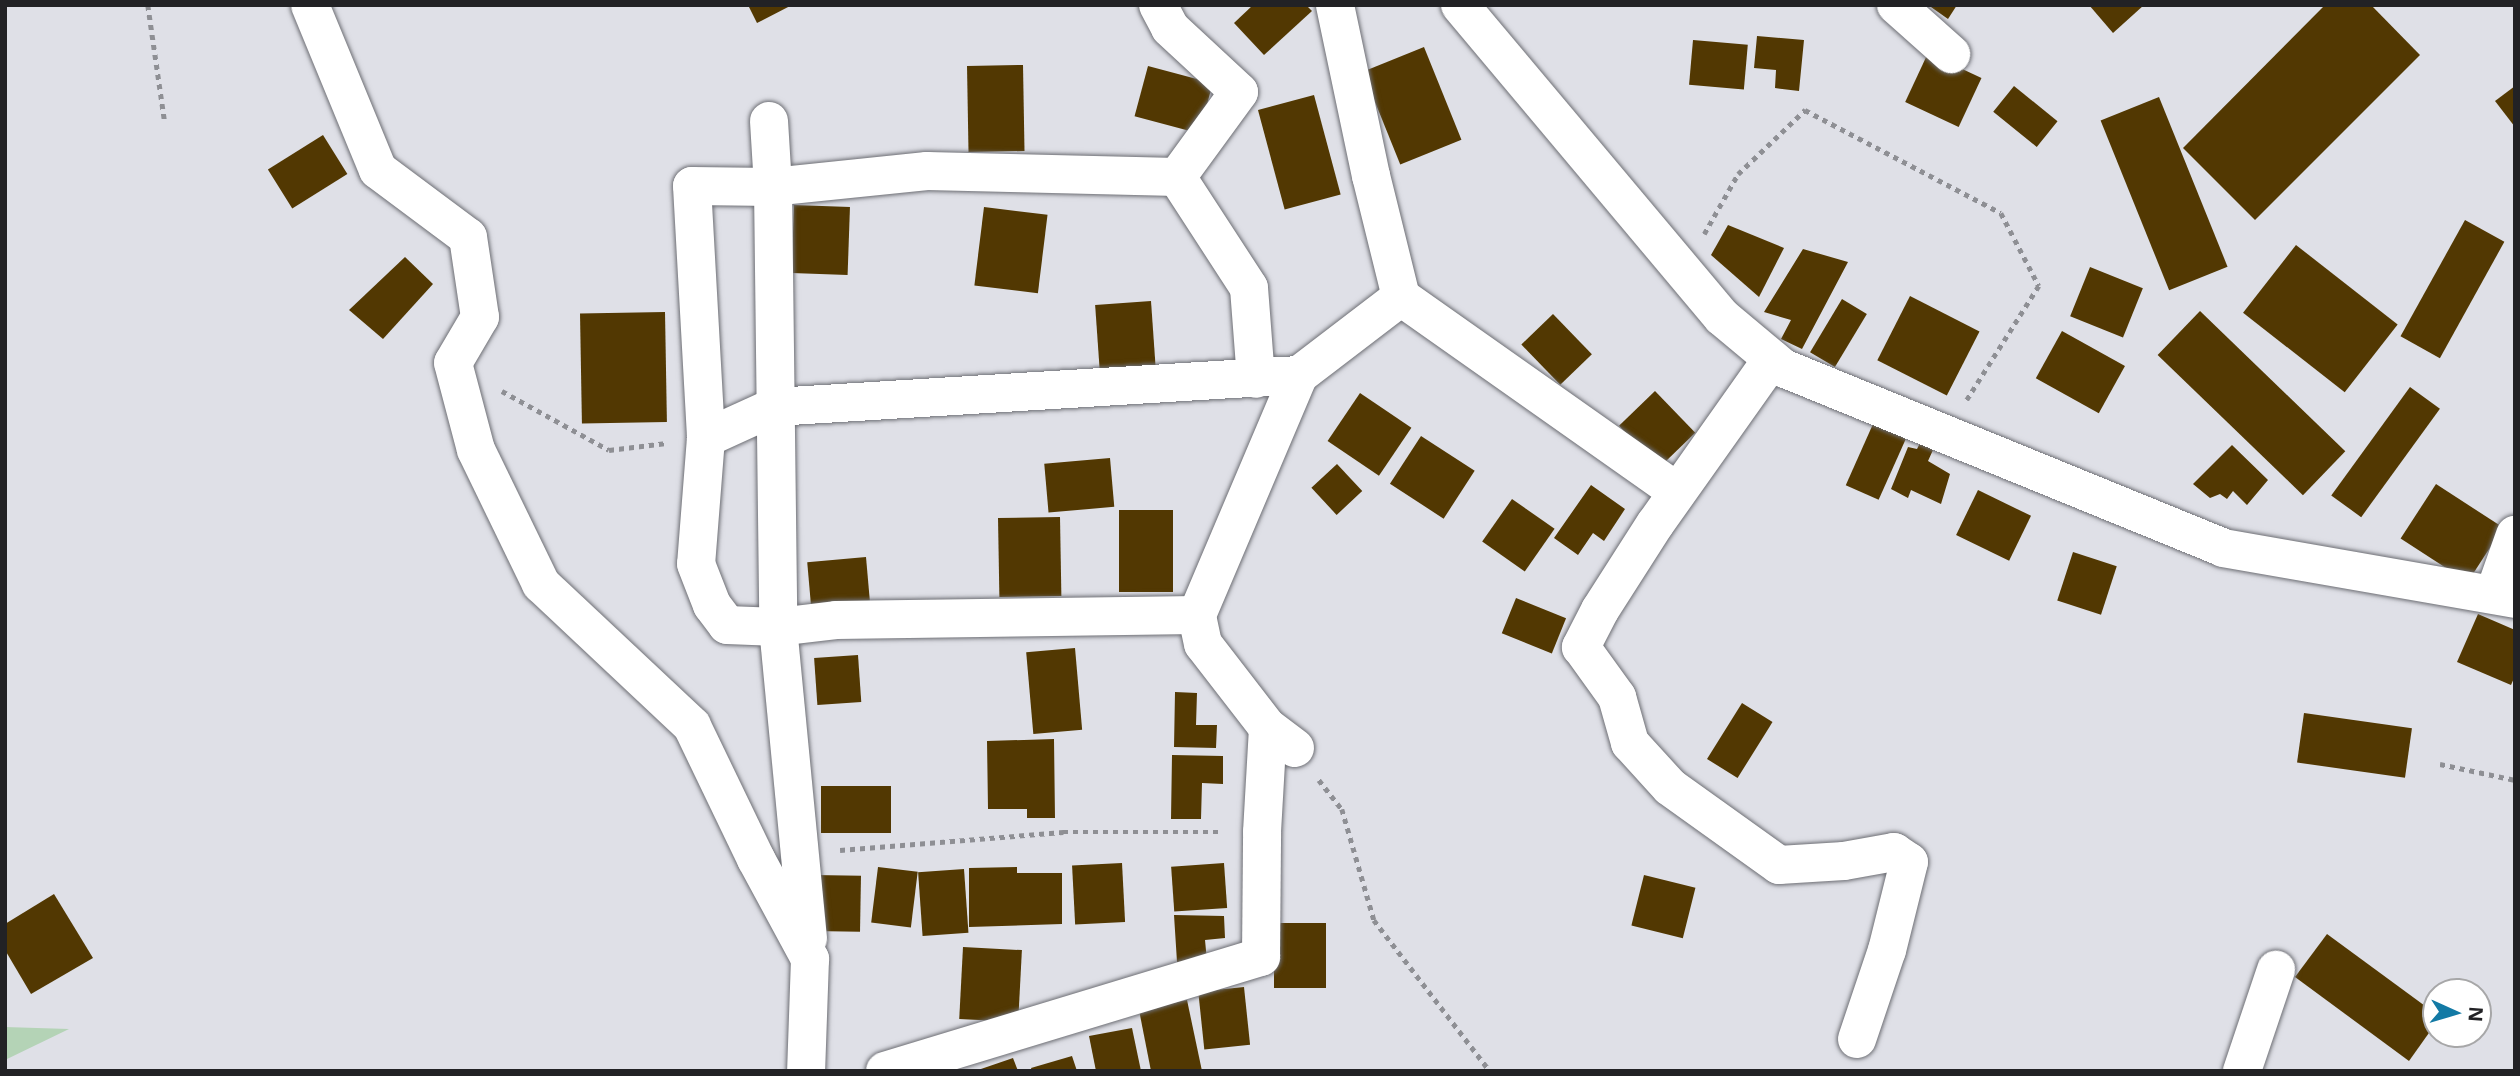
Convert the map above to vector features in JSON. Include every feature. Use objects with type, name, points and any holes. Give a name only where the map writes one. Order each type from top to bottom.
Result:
[{"type":"street","points":[[310,5],[378,170],[468,237],[480,317],[453,363],[476,450],[541,584],[692,726],[756,859],[810,959]]},
{"type":"street","points":[[1158,5],[1170,28],[1239,92],[1177,177]]},
{"type":"street","points":[[1335,5],[1371,176],[1401,297],[1677,492]]},
{"type":"street","points":[[1460,5],[1722,317],[1783,368],[2222,548],[2504,597],[2515,535]]},
{"type":"street","points":[[1895,5],[1951,54]]},
{"type":"street","points":[[769,121],[773,187],[778,627],[797,850],[810,959],[806,1071]]},
{"type":"street","points":[[1177,177],[927,171],[773,187],[692,186],[706,438],[696,564],[712,605],[727,625],[778,627],[836,620],[1197,615]]},
{"type":"street","points":[[1177,177],[1249,288],[1256,379]]},
{"type":"street","points":[[885,1071],[1261,957],[1262,832],[1281,738],[1203,645],[1197,615],[1299,375],[1401,297]]},
{"type":"street","points":[[1772,359],[1677,492],[1600,610],[1581,647],[1617,697],[1630,743],[1670,787],[1768,858],[1779,865],[1844,861],[1894,852],[1909,862],[1887,950],[1857,1039]]},
{"type":"street","points":[[706,438],[774,407],[1299,375]]},
{"type":"street","points":[[2242,1071],[2276,971]]},
{"type":"path","points":[[148,5],[165,123]]},
{"type":"path","points":[[1684,269],[1738,174],[1805,110],[2001,213],[2039,286],[1947,435]]},
{"type":"path","points":[[453,363],[609,450],[706,438]]},
{"type":"path","points":[[1281,738],[1342,810],[1374,920],[1490,1071]]},
{"type":"path","points":[[2440,764],[2515,780]]},
{"type":"path","points":[[797,850],[845,850],[1063,832],[1262,832]]},
{"type":"green space","points":[[5,1027],[69,1029],[5,1060]]},
{"type":"building","points":[[748,5],[792,5],[757,23]]},
{"type":"building","points":[[1253,5],[1306,5],[1312,11],[1264,55],[1234,23]]},
{"type":"building","points":[[1928,5],[1957,5],[1948,19]]},
{"type":"building","points":[[2089,5],[2144,5],[2113,33]]},
{"type":"building","points":[[2325,5],[2371,5],[2420,55],[2255,220],[2183,148]]},
{"type":"building","points":[[1757,36],[1804,40],[1799,91],[1775,88],[1776,70],[1754,68]]},
{"type":"building","points":[[1693,40],[1748,45],[1744,90],[1689,85]]},
{"type":"building","points":[[1424,47],[1461,140],[1400,164],[1363,72]]},
{"type":"building","points":[[1928,53],[1981,78],[1959,127],[1905,102]]},
{"type":"building","points":[[1023,65],[1025,151],[969,152],[967,66]]},
{"type":"building","points":[[1148,66],[1213,83],[1199,134],[1135,116]]},
{"type":"building","points":[[2014,86],[2058,121],[2037,147],[1993,112]]},
{"type":"building","points":[[2515,86],[2515,127],[2495,101]]},
{"type":"building","points":[[1314,95],[1341,194],[1285,210],[1258,110]]},
{"type":"building","points":[[2159,97],[2228,267],[2169,290],[2101,121]]},
{"type":"building","points":[[323,135],[347,174],[292,208],[268,169]]},
{"type":"building","points":[[794,205],[850,207],[848,275],[792,273]]},
{"type":"building","points":[[984,207],[1048,215],[1038,293],[974,285]]},
{"type":"building","points":[[2465,220],[2504,242],[2440,358],[2401,336]]},
{"type":"building","points":[[1728,225],[1784,248],[1759,297],[1711,255]]},
{"type":"building","points":[[2296,245],[2398,324],[2345,392],[2243,313]]},
{"type":"building","points":[[1803,249],[1848,262],[1802,349],[1781,339],[1791,320],[1764,312]]},
{"type":"building","points":[[405,257],[433,284],[383,339],[349,310]]},
{"type":"building","points":[[2090,267],[2143,288],[2123,337],[2070,316]]},
{"type":"building","points":[[1910,296],[1979,331],[1947,396],[1877,360]]},
{"type":"building","points":[[1842,299],[1867,314],[1835,367],[1810,352]]},
{"type":"building","points":[[1151,301],[1156,371],[1100,375],[1095,305]]},
{"type":"building","points":[[2200,311],[2345,451],[2303,495],[2158,355]]},
{"type":"building","points":[[665,312],[667,422],[582,423],[580,313]]},
{"type":"building","points":[[1553,314],[1592,354],[1560,385],[1521,345]]},
{"type":"building","points":[[2062,331],[2125,366],[2099,413],[2036,378]]},
{"type":"building","points":[[2410,387],[2440,409],[2361,517],[2331,495]]},
{"type":"building","points":[[1655,391],[1695,433],[1659,467],[1619,426]]},
{"type":"building","points":[[1360,393],[1411,428],[1379,476],[1328,441]]},
{"type":"building","points":[[1873,424],[1906,439],[1879,500],[1846,485]]},
{"type":"building","points":[[1421,436],[1475,471],[1444,519],[1390,484]]},
{"type":"building","points":[[1920,443],[1933,450],[1928,461],[1950,474],[1941,504],[1911,490],[1908,498],[1891,489],[1908,447],[1917,449]]},
{"type":"building","points":[[2232,445],[2268,480],[2247,505],[2233,491],[2227,499],[2220,494],[2210,498],[2193,484]]},
{"type":"building","points":[[1110,458],[1114,507],[1049,513],[1044,464]]},
{"type":"building","points":[[1337,464],[1362,491],[1337,515],[1311,488]]},
{"type":"building","points":[[2436,484],[2503,528],[2468,582],[2401,539]]},
{"type":"building","points":[[1591,485],[1625,509],[1604,541],[1593,533],[1578,555],[1554,538]]},
{"type":"building","points":[[1978,490],[2031,516],[2009,561],[1956,535]]},
{"type":"building","points":[[1512,499],[1555,529],[1525,571],[1482,542]]},
{"type":"building","points":[[1119,510],[1173,510],[1173,592],[1119,592]]},
{"type":"building","points":[[1060,517],[1061,596],[999,597],[998,518]]},
{"type":"building","points":[[2073,552],[2117,566],[2101,615],[2057,601]]},
{"type":"building","points":[[866,557],[870,601],[811,606],[807,562]]},
{"type":"building","points":[[1516,598],[1566,618],[1552,653],[1502,633]]},
{"type":"building","points":[[2478,614],[2515,630],[2515,676],[2511,685],[2457,662]]},
{"type":"building","points":[[1075,648],[1082,730],[1033,734],[1026,652]]},
{"type":"building","points":[[858,655],[861,702],[817,705],[814,658]]},
{"type":"building","points":[[1175,692],[1197,693],[1196,725],[1217,725],[1216,748],[1174,747]]},
{"type":"building","points":[[1742,703],[1773,722],[1738,778],[1707,759]]},
{"type":"building","points":[[2304,713],[2412,728],[2405,778],[2297,763]]},
{"type":"building","points":[[1054,739],[1055,818],[1027,818],[1027,809],[988,809],[987,741]]},
{"type":"building","points":[[1172,755],[1223,756],[1223,784],[1202,783],[1201,819],[1171,819]]},
{"type":"building","points":[[821,786],[891,786],[891,833],[821,833]]},
{"type":"building","points":[[1122,863],[1125,922],[1075,925],[1072,866]]},
{"type":"building","points":[[1224,863],[1227,908],[1174,912],[1171,867]]},
{"type":"building","points":[[878,867],[918,872],[911,927],[871,923]]},
{"type":"building","points":[[1017,867],[1017,873],[1062,873],[1062,924],[969,927],[969,868]]},
{"type":"building","points":[[964,869],[968,933],[923,936],[918,872]]},
{"type":"building","points":[[814,875],[861,876],[860,932],[813,931]]},
{"type":"building","points":[[1644,875],[1695,888],[1683,938],[1631,925]]},
{"type":"building","points":[[54,894],[93,958],[31,994],[5,950],[5,924]]},
{"type":"building","points":[[1174,915],[1224,916],[1225,938],[1205,940],[1207,961],[1177,962]]},
{"type":"building","points":[[1274,923],[1326,923],[1326,988],[1274,988]]},
{"type":"building","points":[[2327,934],[2422,1004],[2422,1043],[2409,1061],[2295,977]]},
{"type":"building","points":[[963,947],[1022,950],[1018,1022],[959,1019]]},
{"type":"building","points":[[1244,987],[1250,1045],[1204,1049],[1198,992]]},
{"type":"building","points":[[1187,1000],[1202,1071],[1151,1071],[1139,1010]]},
{"type":"building","points":[[1132,1028],[1141,1071],[1096,1071],[1089,1036]]},
{"type":"building","points":[[1072,1056],[1077,1071],[1032,1071],[1031,1068]]},
{"type":"building","points":[[1013,1058],[1018,1071],[978,1071],[978,1070]]}]
